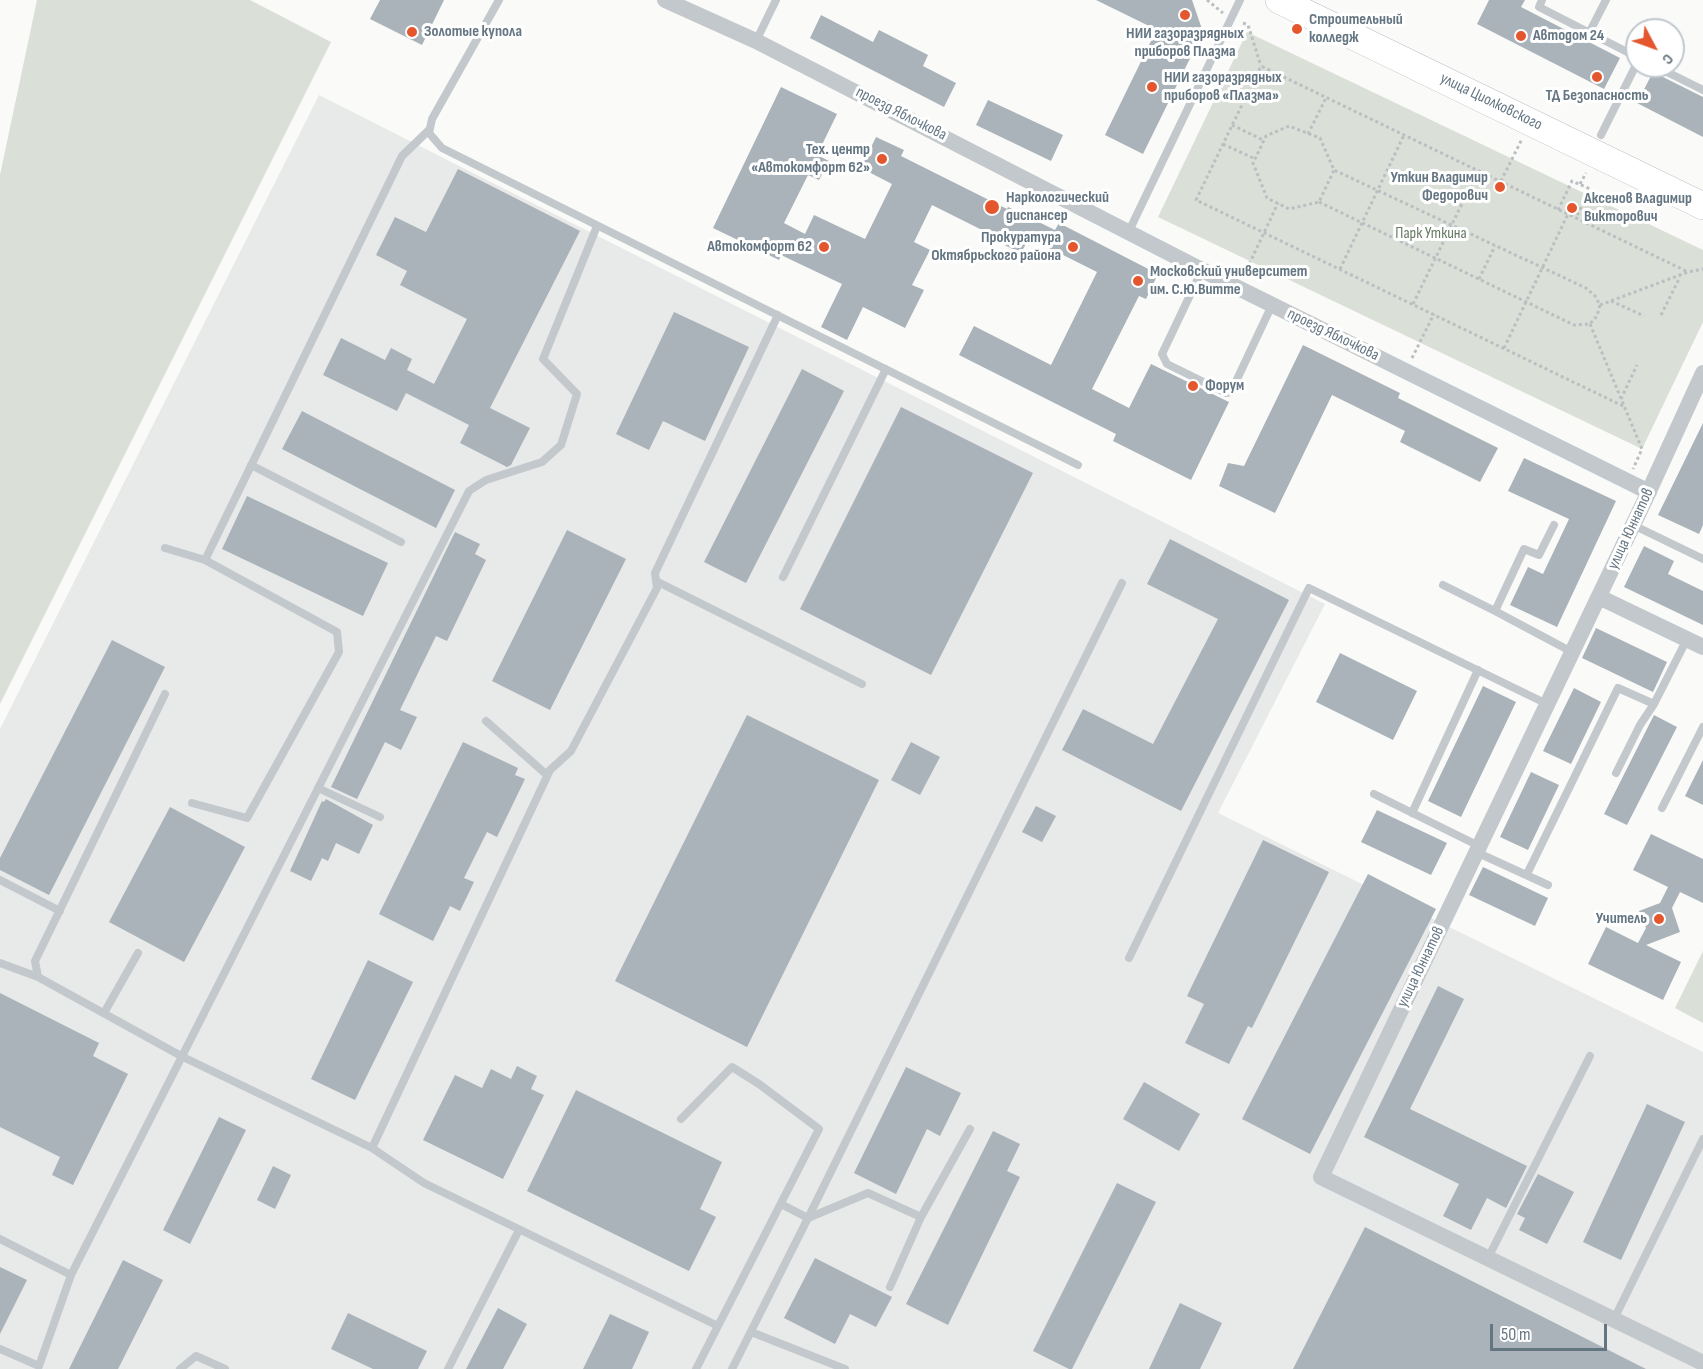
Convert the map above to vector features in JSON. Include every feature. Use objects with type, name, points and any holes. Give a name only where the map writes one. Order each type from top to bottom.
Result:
[{"type":"main road","name":"улица Циолковского","points":[[1279,0],[1703,206]]},
{"type":"main road","name":"улица Циолковского","points":[[1321,0],[1703,186]]},
{"type":"street","name":"проезд Яблочкова","points":[[665,0],[756,41],[1202,270],[1649,492]]},
{"type":"street","name":"улица Юннатов","points":[[1703,373],[1649,492],[1321,1177],[1703,1363]]},
{"type":"street","points":[[1599,597],[1703,647]]},
{"type":"lane","points":[[205,560],[402,156],[429,130],[432,119],[499,0]]},
{"type":"lane","points":[[756,41],[776,0]]},
{"type":"lane","points":[[1129,231],[1240,0]]},
{"type":"lane","points":[[1542,0],[1539,7],[1625,51]]},
{"type":"lane","points":[[1589,33],[1606,0]]},
{"type":"lane","points":[[1601,135],[1630,78]]},
{"type":"lane","points":[[1679,78],[1703,90]]},
{"type":"lane","points":[[429,130],[442,148],[1078,465]]},
{"type":"lane","points":[[0,1349],[38,1368],[70,1275],[183,1057],[469,491],[486,480],[542,462],[561,445],[577,394],[543,359],[597,226]]},
{"type":"lane","points":[[1202,270],[1162,354],[1167,364],[1226,393],[1231,392],[1272,305]]},
{"type":"lane","points":[[372,1148],[547,775],[571,751],[657,588],[655,573],[778,315]]},
{"type":"lane","points":[[783,577],[886,369]]},
{"type":"lane","points":[[251,465],[401,542]]},
{"type":"lane","points":[[1495,611],[1524,549],[1539,555],[1554,525]]},
{"type":"lane","points":[[1633,525],[1703,559]]},
{"type":"lane","points":[[165,548],[205,560],[337,632],[339,652],[247,818],[192,803]]},
{"type":"lane","points":[[656,581],[862,684]]},
{"type":"lane","points":[[732,1369],[1122,583]]},
{"type":"lane","points":[[1443,585],[1572,652]]},
{"type":"lane","points":[[1130,958],[1309,588],[1547,704]]},
{"type":"lane","points":[[1616,773],[1687,639]]},
{"type":"lane","points":[[1412,813],[1478,670]]},
{"type":"lane","points":[[1527,874],[1618,688],[1654,704]]},
{"type":"lane","points":[[38,976],[36,962],[165,694]]},
{"type":"lane","points":[[486,721],[547,775]]},
{"type":"lane","points":[[1662,808],[1703,727]]},
{"type":"lane","points":[[318,788],[380,818]]},
{"type":"lane","points":[[1374,794],[1548,885]]},
{"type":"lane","points":[[0,880],[60,911]]},
{"type":"lane","points":[[104,1013],[138,953]]},
{"type":"lane","points":[[0,963],[38,976],[183,1057],[372,1148],[424,1183],[718,1326]]},
{"type":"lane","points":[[1488,1258],[1590,1056]]},
{"type":"lane","points":[[681,1119],[732,1067],[759,1084],[819,1129],[696,1369]]},
{"type":"lane","points":[[890,1287],[921,1217],[970,1129]]},
{"type":"lane","points":[[1614,1319],[1703,1139]]},
{"type":"lane","points":[[780,1204],[808,1218],[868,1193],[921,1217]]},
{"type":"lane","points":[[447,1369],[519,1230]]},
{"type":"lane","points":[[0,1239],[70,1275]]},
{"type":"lane","points":[[751,1332],[845,1369]]},
{"type":"lane","points":[[180,1369],[196,1356],[225,1369]]},
{"type":"path","points":[[1623,406],[1196,200],[1232,125],[1261,66],[1688,272]]},
{"type":"path","points":[[1308,134],[1326,98]]},
{"type":"path","points":[[1500,182],[1531,122]]},
{"type":"path","points":[[1232,125],[1264,140]]},
{"type":"path","points":[[1590,324],[1574,325],[1319,202],[1289,209],[1267,198],[1253,163],[1266,136],[1289,126],[1320,138],[1334,170],[1586,288],[1596,296],[1600,305]]},
{"type":"path","points":[[1340,269],[1404,135]]},
{"type":"path","points":[[1223,144],[1255,159]]},
{"type":"path","points":[[1319,202],[1334,170]]},
{"type":"path","points":[[1413,304],[1478,171]]},
{"type":"path","points":[[1558,210],[1572,181],[1590,189],[1576,218]]},
{"type":"path","points":[[1238,286],[1278,204]]},
{"type":"path","points":[[1504,348],[1568,214]]},
{"type":"path","points":[[1479,279],[1495,246]]},
{"type":"path","points":[[1626,482],[1642,449],[1590,324],[1600,305],[1688,272],[1703,269]]},
{"type":"path","points":[[1662,315],[1681,276]]},
{"type":"path","points":[[1611,301],[1644,316]]},
{"type":"path","points":[[1406,371],[1434,314]]},
{"type":"path","points":[[1620,400],[1637,365]]},
{"type":"shaded area","points":[[319,95],[1325,604],[1218,813],[1703,1052],[1703,1369],[0,1369],[0,729]]},
{"type":"green space","points":[[37,0],[250,0],[331,42],[0,704],[0,175]]},
{"type":"green space","name":"Парк Уткина","points":[[1247,32],[1703,250],[1703,322],[1642,449],[1158,217]]},
{"type":"green space","points":[[1703,951],[1703,1023],[1675,1008]]},
{"type":"building","name":"Золотые купола","points":[[380,0],[444,0],[422,45],[370,19]]},
{"type":"building","name":"НИИ газоразрядных приборов «Плазма»","points":[[1096,0],[1192,0],[1203,32],[1143,154],[1105,135],[1152,39],[1147,25]]},
{"type":"building","points":[[1489,0],[1525,0],[1521,7],[1620,58],[1604,89],[1477,24]]},
{"type":"building","points":[[821,15],[873,42],[879,30],[928,55],[923,66],[956,83],[944,107],[810,38]]},
{"type":"building","points":[[1650,78],[1665,78],[1703,97],[1703,137],[1637,103]]},
{"type":"building","points":[[781,87],[837,114],[817,155],[829,161],[819,180],[808,175],[784,223],[805,234],[814,215],[865,239],[892,184],[861,168],[876,137],[904,150],[901,156],[1007,209],[1008,207],[1055,230],[1059,223],[1158,274],[1146,299],[1139,296],[1092,389],[1129,408],[1151,364],[1229,402],[1191,480],[1113,441],[1116,434],[959,355],[974,326],[1051,365],[1097,272],[1029,238],[1021,253],[992,239],[994,236],[932,205],[914,242],[930,250],[912,285],[924,290],[905,328],[863,307],[847,340],[821,327],[842,284],[781,255],[779,260],[713,228]]},
{"type":"building","points":[[988,100],[1063,135],[1051,161],[976,125]]},
{"type":"building","points":[[458,169],[580,231],[490,408],[530,428],[511,465],[507,467],[460,443],[469,425],[406,393],[397,411],[323,375],[341,338],[385,360],[391,348],[412,359],[407,370],[434,384],[467,319],[400,285],[407,271],[376,255],[395,217],[426,232]]},
{"type":"building","points":[[674,312],[749,347],[705,441],[663,421],[649,450],[616,434]]},
{"type":"building","points":[[1303,345],[1400,393],[1398,398],[1498,448],[1480,482],[1400,442],[1405,431],[1332,395],[1275,513],[1219,486],[1228,463],[1244,466]]},
{"type":"building","points":[[802,369],[844,391],[746,583],[704,562]]},
{"type":"building","points":[[901,407],[1033,473],[931,675],[800,609]]},
{"type":"building","points":[[302,411],[455,490],[436,528],[282,449]]},
{"type":"building","points":[[1703,423],[1703,525],[1699,534],[1658,515]]},
{"type":"building","points":[[1524,458],[1616,501],[1557,627],[1510,605],[1528,567],[1543,574],[1569,519],[1508,491]]},
{"type":"building","points":[[247,496],[388,563],[363,616],[222,549]]},
{"type":"building","points":[[567,530],[626,559],[550,710],[492,681]]},
{"type":"building","points":[[455,532],[480,544],[475,554],[486,560],[447,641],[436,636],[400,710],[417,717],[401,750],[385,742],[357,799],[331,787]]},
{"type":"building","points":[[1170,539],[1289,600],[1181,811],[1062,750],[1083,709],[1153,744],[1218,619],[1147,584]]},
{"type":"building","points":[[1644,546],[1674,561],[1668,574],[1703,591],[1703,625],[1624,587]]},
{"type":"building","points":[[1596,628],[1667,662],[1653,692],[1582,658]]},
{"type":"building","points":[[112,640],[165,667],[49,895],[0,870],[0,858]]},
{"type":"building","points":[[1340,653],[1417,691],[1393,740],[1316,702]]},
{"type":"building","points":[[1483,686],[1516,702],[1461,817],[1428,801]]},
{"type":"building","points":[[1574,688],[1601,702],[1571,764],[1543,751]]},
{"type":"building","points":[[747,715],[879,780],[747,1047],[615,981]]},
{"type":"building","points":[[1654,715],[1677,727],[1627,825],[1604,814]]},
{"type":"building","points":[[463,742],[518,768],[515,775],[525,779],[497,837],[487,832],[464,878],[474,882],[460,911],[450,906],[433,941],[379,914]]},
{"type":"building","points":[[911,742],[940,757],[920,795],[891,780]]},
{"type":"building","points":[[1703,760],[1703,805],[1685,796]]},
{"type":"building","points":[[1531,772],[1559,785],[1528,850],[1500,837]]},
{"type":"building","points":[[326,799],[373,825],[359,854],[336,843],[328,861],[322,858],[311,881],[290,871],[322,801]]},
{"type":"building","points":[[1036,806],[1056,816],[1042,842],[1022,832]]},
{"type":"building","points":[[170,807],[245,847],[184,962],[109,922]]},
{"type":"building","points":[[1377,810],[1447,843],[1431,875],[1361,842]]},
{"type":"building","name":"Учитель","points":[[1651,834],[1703,859],[1703,903],[1680,892],[1672,908],[1680,932],[1646,945],[1681,962],[1663,1000],[1588,964],[1606,927],[1638,943],[1646,928],[1639,911],[1660,903],[1668,887],[1633,870]]},
{"type":"building","points":[[1263,840],[1329,872],[1252,1028],[1248,1026],[1229,1064],[1185,1043],[1204,1004],[1187,996]]},
{"type":"building","points":[[1483,867],[1548,898],[1535,926],[1469,895]]},
{"type":"building","points":[[1368,874],[1436,909],[1310,1154],[1242,1119]]},
{"type":"building","points":[[368,960],[413,982],[355,1100],[311,1079]]},
{"type":"building","points":[[1438,986],[1464,999],[1410,1109],[1527,1166],[1506,1208],[1487,1198],[1471,1230],[1443,1216],[1459,1184],[1364,1137]]},
{"type":"building","points":[[0,993],[99,1043],[93,1056],[128,1074],[73,1185],[52,1175],[60,1157],[0,1127]]},
{"type":"building","points":[[517,1066],[537,1076],[531,1089],[544,1095],[503,1179],[423,1140],[455,1075],[482,1088],[491,1069],[511,1079]]},
{"type":"building","points":[[906,1067],[961,1093],[940,1136],[927,1129],[896,1194],[854,1173]]},
{"type":"building","points":[[1144,1082],[1200,1114],[1179,1151],[1123,1119]]},
{"type":"building","points":[[576,1090],[722,1162],[700,1209],[716,1217],[689,1271],[527,1191]]},
{"type":"building","points":[[1647,1104],[1685,1122],[1621,1260],[1583,1242]]},
{"type":"building","points":[[219,1117],[246,1130],[190,1244],[163,1230]]},
{"type":"building","points":[[993,1131],[1020,1144],[1007,1171],[1020,1177],[948,1325],[906,1304]]},
{"type":"building","points":[[273,1166],[291,1175],[275,1209],[257,1200]]},
{"type":"building","points":[[1538,1174],[1574,1192],[1547,1244],[1519,1230],[1525,1218],[1517,1214]]},
{"type":"building","points":[[1117,1183],[1156,1202],[1072,1369],[1069,1369],[1033,1351]]},
{"type":"building","points":[[1365,1227],[1646,1369],[1293,1369]]},
{"type":"building","points":[[815,1258],[892,1297],[876,1327],[850,1314],[835,1344],[784,1318]]},
{"type":"building","points":[[123,1260],[163,1280],[118,1369],[69,1369]]},
{"type":"building","points":[[0,1267],[27,1280],[0,1334]]},
{"type":"building","points":[[1180,1303],[1222,1323],[1200,1369],[1149,1369]]},
{"type":"building","points":[[498,1308],[527,1324],[503,1369],[466,1369]]},
{"type":"building","points":[[348,1313],[427,1351],[418,1369],[373,1369],[331,1349]]},
{"type":"building","points":[[610,1314],[649,1332],[632,1369],[583,1369]]},
{"type":"place","name":"НИИ газоразрядных приборов Плазма","points":[[1185,15]]},
{"type":"place","name":"Строительный колледж","points":[[1297,29]]},
{"type":"place","name":"Золотые купола","points":[[412,32]]},
{"type":"place","name":"Автодом 24","points":[[1521,36]]},
{"type":"place","name":"ТД Безопасность","points":[[1597,77]]},
{"type":"place","name":"НИИ газоразрядных приборов «Плазма»","points":[[1152,87]]},
{"type":"place","name":"Тех. центр «Автокомфорт 62»","points":[[882,159]]},
{"type":"place","name":"Уткин Владимир Федорович","points":[[1500,187]]},
{"type":"place","name":"Наркологический диспансер","points":[[992,207]]},
{"type":"place","name":"Аксенов Владимир Викторович","points":[[1572,208]]},
{"type":"place","name":"Автокомфорт 62","points":[[824,247]]},
{"type":"place","name":"Прокуратура Октябрьского района","points":[[1073,247]]},
{"type":"place","name":"Московский университет им. С.Ю.Витте","points":[[1138,281]]},
{"type":"place","name":"Форум","points":[[1193,386]]},
{"type":"place","name":"Учитель","points":[[1659,919]]}]
